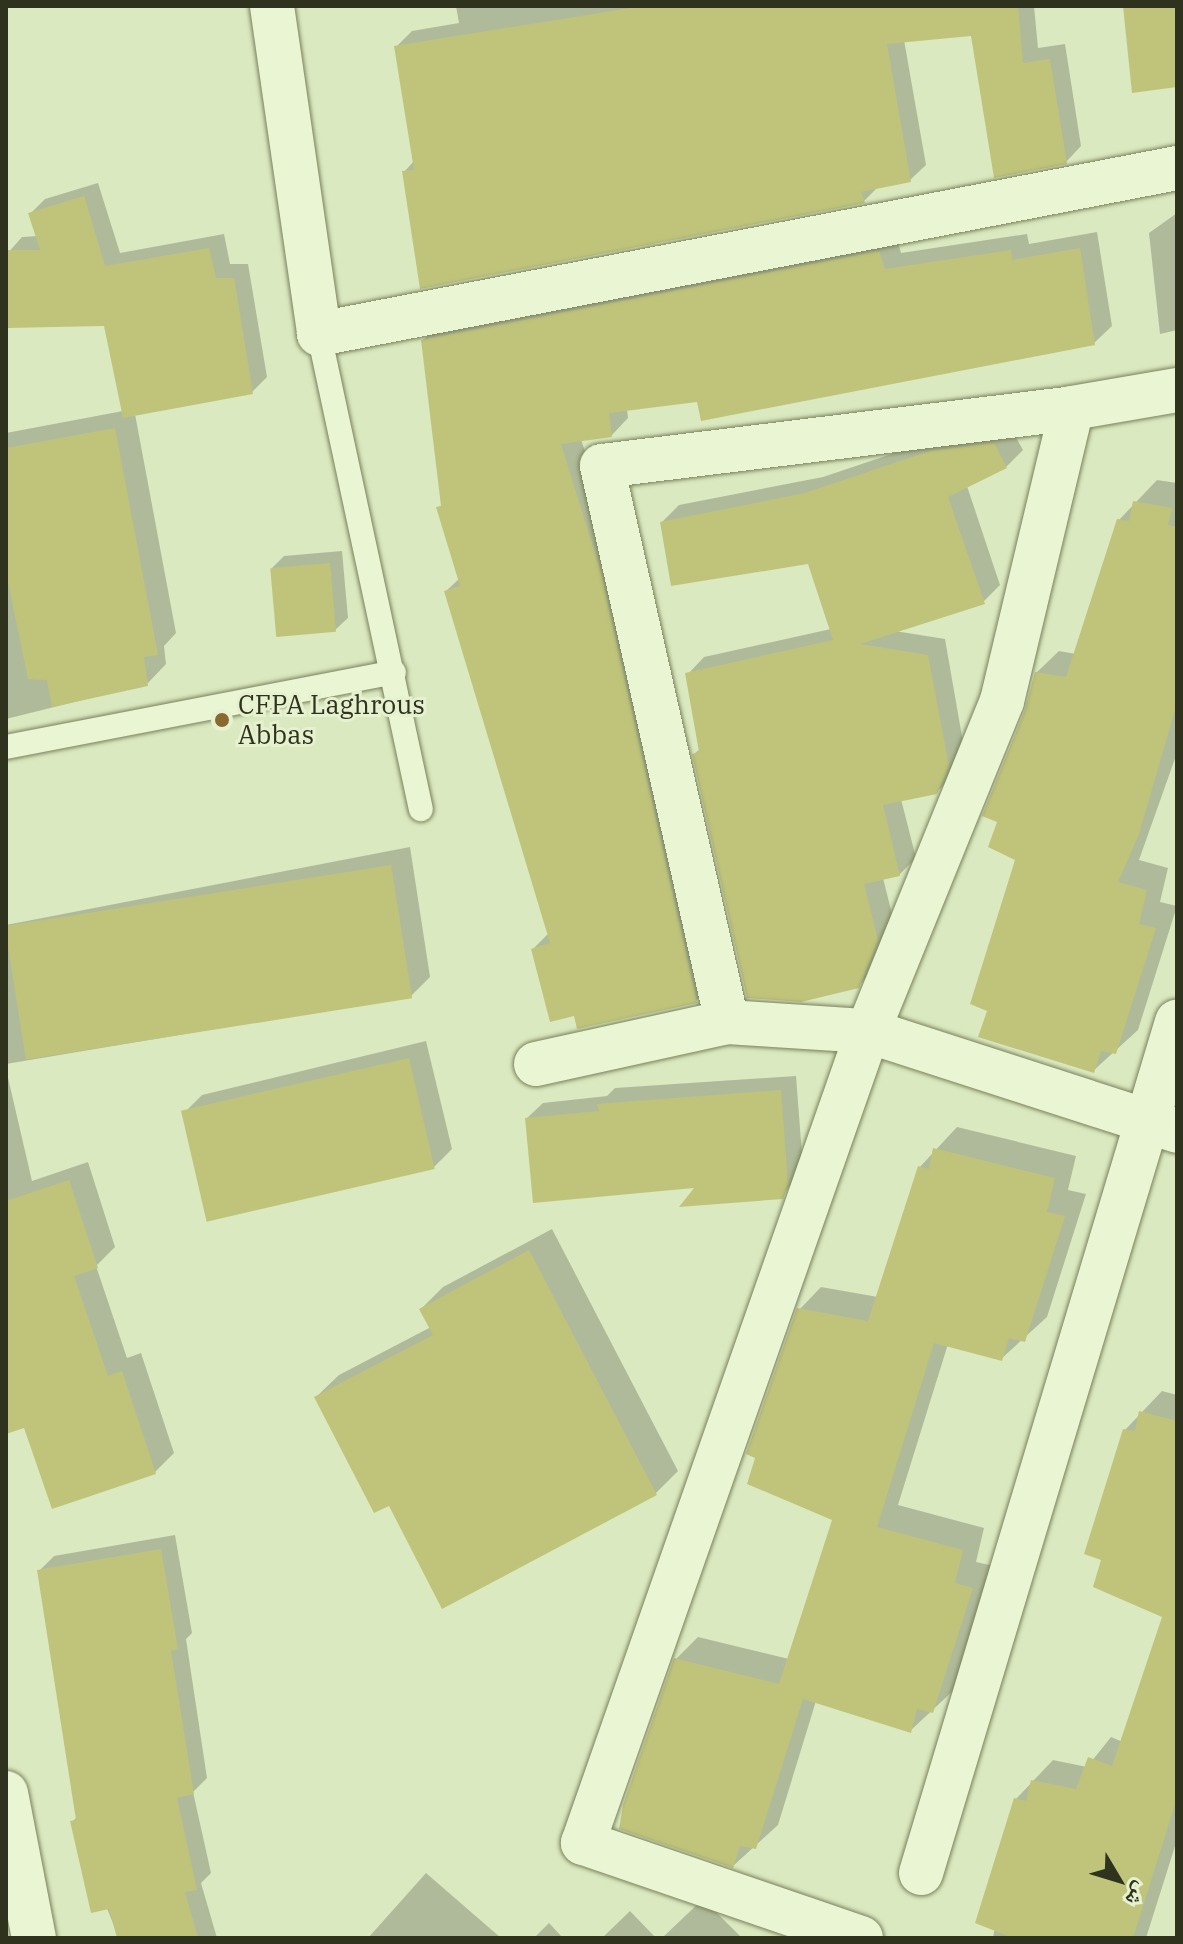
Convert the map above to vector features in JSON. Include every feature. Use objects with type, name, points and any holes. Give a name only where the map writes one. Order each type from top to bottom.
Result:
[{"type":"street","points":[[272,6],[319,334],[1177,168]]},
{"type":"street","points":[[727,1022],[602,466],[1072,408],[1177,390]]},
{"type":"street","points":[[861,1938],[583,1843],[868,1031],[1002,701],[1072,408]]},
{"type":"street","points":[[536,1064],[727,1022],[868,1031],[1161,1126]]},
{"type":"street","points":[[921,1873],[1161,1126],[1177,1022]]},
{"type":"street","points":[[6,1793],[34,1938]]},
{"type":"lane","points":[[319,334],[421,809]]},
{"type":"lane","points":[[6,747],[394,672]]},
{"type":"building","points":[[643,6],[1018,6],[1023,63],[1050,59],[1067,164],[994,178],[971,36],[887,44],[911,182],[861,192],[865,203],[420,289],[402,171],[414,170],[394,46]]},
{"type":"building","points":[[1123,6],[1177,6],[1177,87],[1132,93]]},
{"type":"building","points":[[84,196],[105,266],[209,248],[216,278],[234,278],[253,394],[123,418],[104,326],[7,328],[6,250],[40,250],[28,213]]},
{"type":"building","points":[[1080,248],[1095,345],[701,421],[697,402],[609,413],[612,437],[561,444],[600,569],[697,1003],[577,1029],[574,1016],[550,1022],[531,949],[550,943],[444,591],[460,586],[436,507],[441,506],[421,340],[879,251],[885,269],[1011,250],[1012,260]]},
{"type":"building","points":[[115,428],[158,655],[144,657],[148,686],[52,707],[47,680],[28,679],[6,572],[6,448]]},
{"type":"building","points":[[994,443],[1007,468],[948,497],[985,604],[860,644],[928,655],[949,766],[937,794],[883,805],[900,876],[864,884],[878,940],[859,988],[801,1002],[747,998],[692,754],[699,752],[685,673],[833,640],[808,564],[671,586],[660,522],[805,493],[930,451]]},
{"type":"building","points":[[1133,501],[1172,508],[1168,525],[1177,527],[1177,703],[1139,834],[1118,882],[1147,890],[1139,924],[1156,928],[1116,1054],[1101,1051],[1094,1073],[978,1037],[987,1011],[970,1004],[1015,860],[988,847],[997,822],[982,816],[1025,710],[1035,672],[1066,677],[1117,519],[1129,521]]},
{"type":"building","points":[[330,563],[336,632],[276,637],[270,568]]},
{"type":"building","points":[[391,865],[412,998],[26,1060],[6,926]]},
{"type":"building","points":[[409,1058],[435,1169],[207,1222],[181,1111]]},
{"type":"building","points":[[781,1090],[788,1185],[783,1199],[679,1207],[694,1188],[533,1203],[525,1118],[599,1111],[597,1104]]},
{"type":"building","points":[[933,1148],[1055,1178],[1047,1212],[1065,1216],[1025,1342],[1009,1338],[1002,1361],[934,1343],[877,1527],[963,1550],[955,1583],[973,1588],[933,1713],[917,1709],[911,1733],[803,1699],[756,1849],[740,1846],[733,1868],[619,1829],[623,1805],[674,1658],[779,1684],[832,1520],[747,1484],[755,1458],[746,1454],[797,1308],[868,1321],[918,1166],[929,1169]]},
{"type":"building","points":[[69,1180],[98,1268],[74,1276],[108,1376],[122,1371],[156,1474],[52,1509],[24,1428],[6,1434],[6,1201]]},
{"type":"building","points":[[529,1250],[657,1495],[442,1609],[389,1506],[374,1513],[314,1397],[433,1335],[419,1309]]},
{"type":"building","points":[[1139,1411],[1177,1421],[1177,1798],[1133,1938],[1013,1938],[975,1923],[1014,1798],[1026,1801],[1031,1780],[1076,1789],[1088,1757],[1112,1766],[1162,1617],[1093,1587],[1101,1560],[1084,1554],[1123,1429],[1135,1431]]},
{"type":"building","points":[[161,1549],[178,1649],[171,1651],[194,1794],[177,1798],[197,1890],[185,1892],[198,1938],[117,1938],[109,1909],[91,1913],[70,1821],[76,1820],[37,1570]]},
{"type":"place","name":"CFPA Laghrous Abbas","points":[[222,720]]}]
